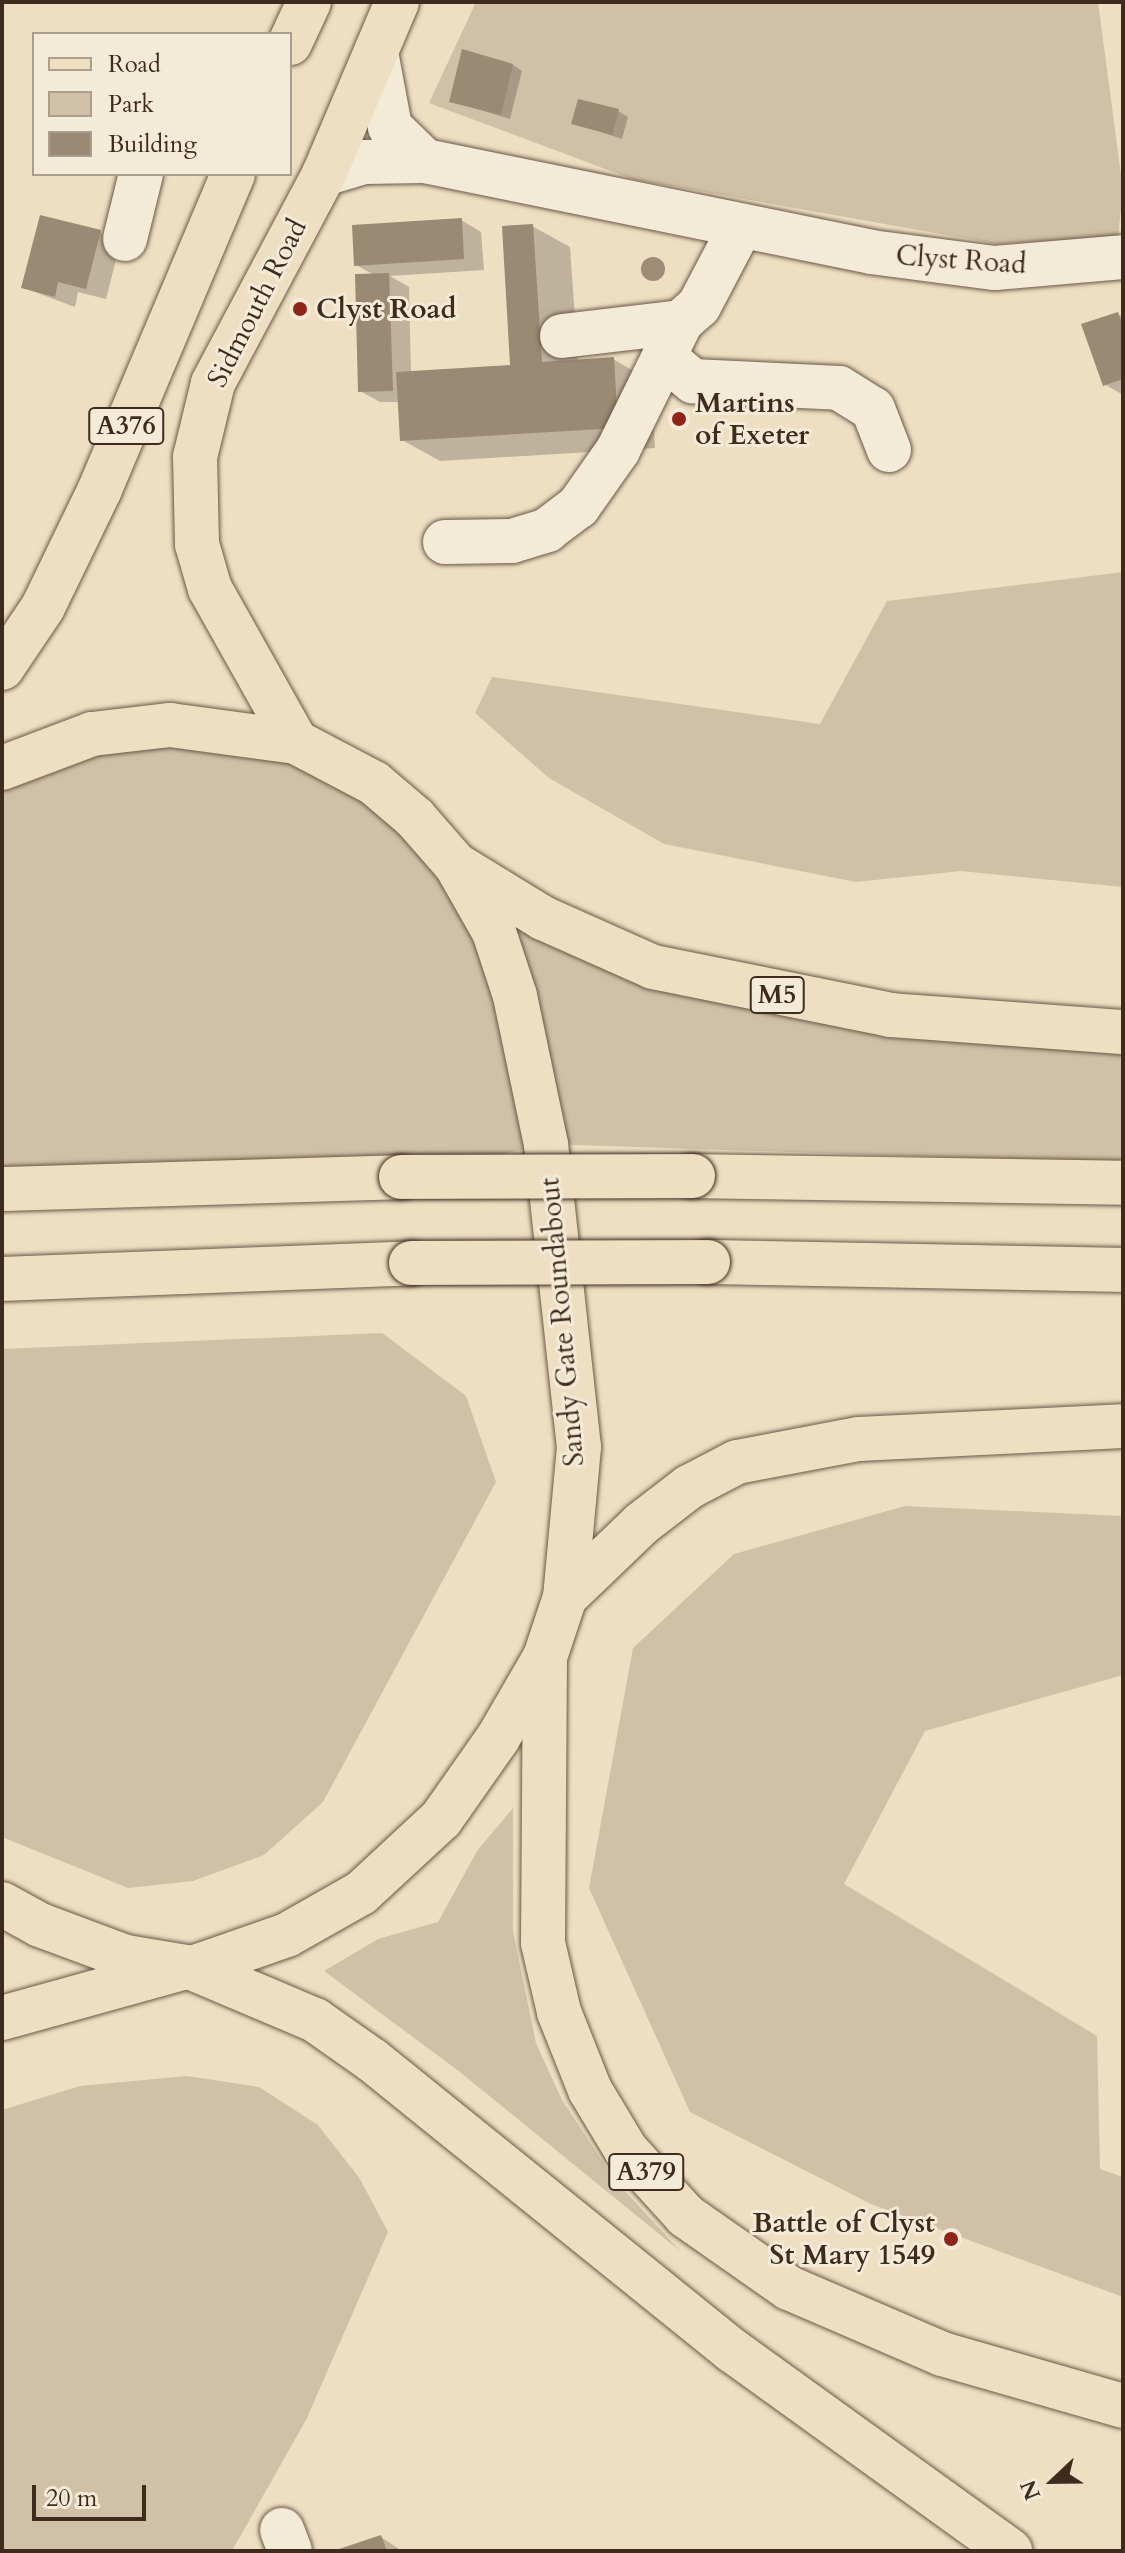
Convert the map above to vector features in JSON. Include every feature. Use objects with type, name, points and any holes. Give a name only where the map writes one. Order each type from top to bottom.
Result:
[{"type":"main road","points":[[292,39],[309,2]]},
{"type":"main road","name":"Sidmouth Road","points":[[296,742],[210,589],[197,544],[195,457],[213,383],[324,174],[397,2]]},
{"type":"main road","name":"A376","points":[[2,668],[43,607],[100,489],[232,176]]},
{"type":"main road","name":"Sandy Gate Roundabout","points":[[2,768],[92,734],[170,725],[296,742],[374,783],[415,818],[456,865],[494,932],[515,996],[546,1144],[579,1447],[565,1597],[545,1657],[498,1738],[441,1819],[361,1893],[287,1935],[187,1968]]},
{"type":"main road","name":"M5","points":[[456,865],[543,918],[667,970],[890,1015],[1123,1032]]},
{"type":"main road","points":[[2,1189],[401,1177],[693,1176],[1123,1183]]},
{"type":"main road","points":[[2,1279],[411,1263],[708,1262],[1123,1270]]},
{"type":"main road","points":[[565,1597],[641,1524],[689,1487],[737,1462],[859,1439],[1123,1426]]},
{"type":"main road","name":"A379","points":[[545,1657],[543,1943],[574,2051],[626,2150],[686,2216],[789,2288],[942,2354],[1123,2406]]},
{"type":"main road","points":[[2,1904],[40,1925],[126,1957],[187,1968],[315,2020],[372,2060],[733,2351],[1010,2551]]},
{"type":"main road","points":[[2,2018],[187,1968]]},
{"type":"street","points":[[376,52],[390,127],[425,161]]},
{"type":"street","name":"Clyst Road","points":[[324,174],[364,162],[425,161],[871,252],[995,268],[1123,257]]},
{"type":"street","points":[[125,239],[141,176]]},
{"type":"street","points":[[445,542],[512,541],[547,530],[578,507],[618,450],[673,340],[699,306],[741,226]]},
{"type":"street","points":[[562,336],[673,340]]},
{"type":"street","points":[[673,340],[693,381],[839,388],[873,409],[889,450]]},
{"type":"green space","points":[[476,2],[1098,2],[1123,190],[1118,236],[997,244],[632,179],[429,103]]},
{"type":"green space","points":[[1123,572],[1123,887],[961,871],[856,882],[664,844],[549,778],[475,713],[492,677],[820,724],[887,601]]},
{"type":"green space","points":[[92,734],[296,742],[653,967],[1123,1029],[1123,1163],[546,1144],[401,1177],[2,1189],[2,768]]},
{"type":"green space","points":[[382,1333],[466,1396],[496,1482],[323,1802],[264,1855],[193,1881],[128,1888],[2,1837],[2,1349]]},
{"type":"green space","points":[[905,1506],[1123,1516],[1123,1675],[925,1731],[844,1884],[1097,2036],[1100,2169],[1123,2177],[1123,2297],[871,2204],[690,2112],[589,1888],[633,1648],[734,1554]]},
{"type":"green space","points":[[513,1808],[513,1931],[536,2043],[562,2100],[614,2179],[680,2251],[460,2072],[324,1971],[378,1939],[438,1922],[477,1851]]},
{"type":"green space","points":[[187,2076],[259,2087],[318,2125],[360,2179],[388,2232],[307,2418],[232,2551],[2,2551],[2,2110],[80,2086]]},
{"type":"building","points":[[462,49],[513,64],[501,115],[449,102]]},
{"type":"building","points":[[578,99],[619,109],[612,135],[571,124]]},
{"type":"building","points":[[40,215],[101,230],[86,289],[58,282],[55,297],[21,288]]},
{"type":"building","points":[[462,218],[464,259],[354,266],[352,225]]},
{"type":"building","points":[[533,224],[542,362],[614,357],[618,428],[400,441],[396,372],[510,365],[502,226]]},
{"type":"building","points":[[389,273],[393,391],[358,392],[355,274]]},
{"type":"building","points":[[1118,312],[1123,326],[1123,379],[1103,386],[1081,324]]},
{"type":"building","points":[[381,2535],[387,2551],[336,2551],[336,2550]]},
{"type":"place","name":"Clyst Road","points":[[300,309]]},
{"type":"place","name":"Martins of Exeter","points":[[679,419]]},
{"type":"place","name":"Battle of Clyst St Mary 1549","points":[[951,2239]]}]
